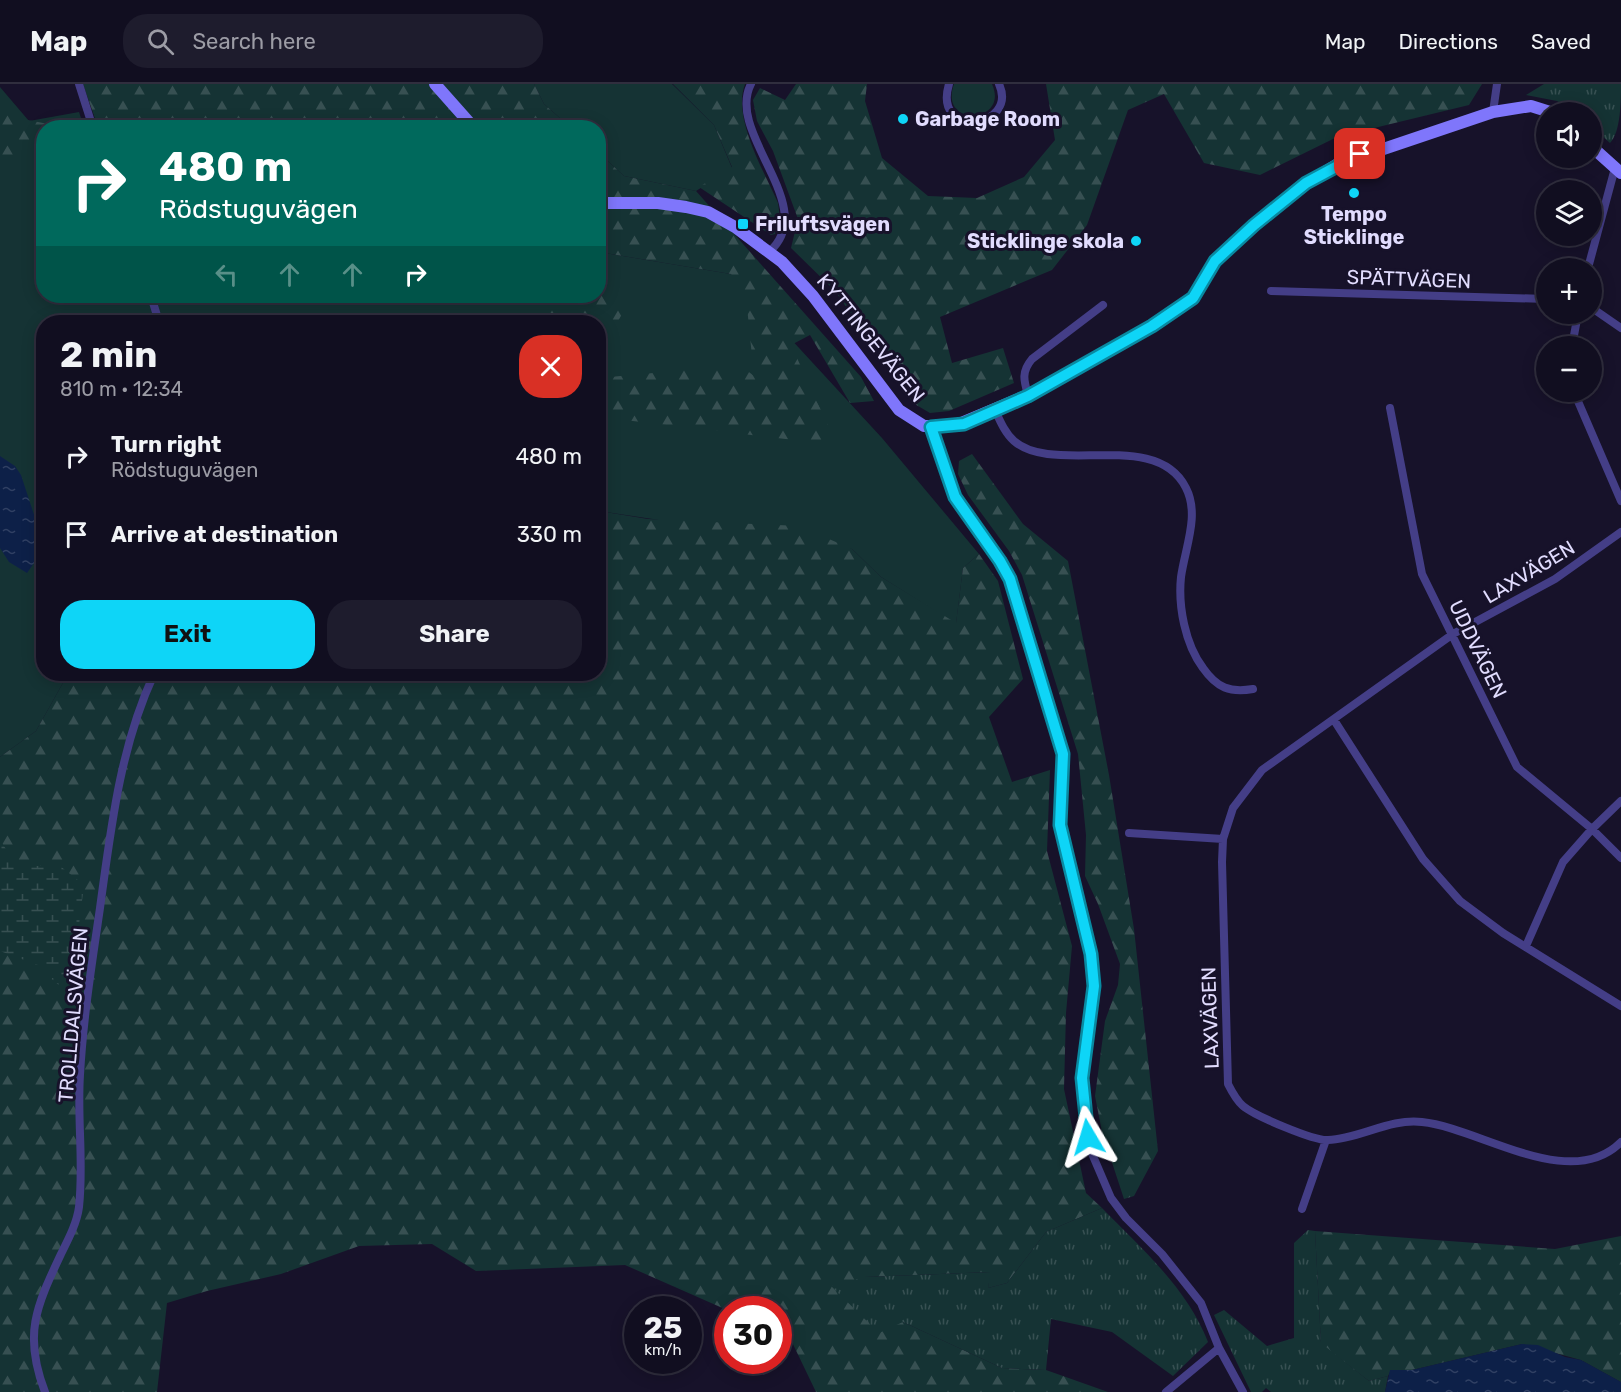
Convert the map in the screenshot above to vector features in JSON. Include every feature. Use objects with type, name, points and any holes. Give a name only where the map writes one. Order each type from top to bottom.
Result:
[{"type":"street","points":[[79,84],[90,120]]},
{"type":"street","points":[[435,84],[467,120]]},
{"type":"street","points":[[751,84],[748,90],[749,120],[784,204],[786,224],[777,244],[770,251]]},
{"type":"street","points":[[949,84],[947,92],[952,113],[962,120],[976,124],[989,118],[999,107],[1002,90],[999,84]]},
{"type":"street","points":[[1493,112],[1497,84]]},
{"type":"street","points":[[931,427],[964,424],[1028,396],[1117,347],[1193,298],[1215,261],[1306,183],[1360,154],[1493,112],[1531,106],[1536,108]]},
{"type":"street","points":[[1591,258],[1618,170],[1602,156]]},
{"type":"street","name":"KYTTINGEVÄGEN","points":[[606,203],[658,203],[708,212],[770,251],[813,297],[899,410],[912,421],[931,427],[955,497],[1010,579],[1063,754],[1060,825],[1089,939],[1093,968],[1094,986],[1082,1078],[1085,1126],[1090,1149],[1111,1198],[1201,1303],[1219,1348],[1243,1392]]},
{"type":"street","name":"SPÄTTVÄGEN","points":[[1271,291],[1536,299]]},
{"type":"street","points":[[1028,396],[1023,378],[1024,368],[1032,359],[1103,305]]},
{"type":"street","points":[[1602,315],[1621,328]]},
{"type":"street","points":[[1578,402],[1621,501]]},
{"type":"street","name":"UDDVÄGEN","points":[[1390,408],[1422,574],[1517,767],[1592,829],[1621,858]]},
{"type":"street","points":[[995,410],[1006,432],[1026,449],[1153,459],[1180,477],[1190,496],[1192,510],[1181,579],[1181,599],[1192,648],[1207,674],[1220,686],[1237,691],[1253,689]]},
{"type":"street","name":"LAXVÄGEN","points":[[1326,1140],[1263,1118],[1244,1107],[1228,1084],[1223,839],[1233,808],[1254,778],[1288,751],[1453,634],[1556,579],[1621,532]]},
{"type":"street","name":"TROLLDALSVÄGEN","points":[[45,1392],[34,1360],[34,1325],[37,1307],[78,1210],[81,1179],[80,1076],[94,944],[121,774],[134,722],[151,681]]},
{"type":"street","points":[[1334,720],[1423,859],[1442,883],[1476,913],[1621,1006]]},
{"type":"street","points":[[1526,946],[1563,862],[1621,801]]},
{"type":"street","points":[[1129,833],[1223,839]]},
{"type":"street","points":[[1302,1209],[1326,1140],[1398,1124],[1425,1122],[1529,1155],[1570,1162],[1603,1155],[1621,1142]]},
{"type":"street","points":[[1166,1392],[1219,1348]]},
{"type":"green space","points":[[83,84],[534,84],[544,104],[562,120],[96,120]]},
{"type":"green space","points":[[534,84],[672,84],[714,125],[732,168],[696,191],[624,176],[606,159],[606,120],[562,120],[544,104]]},
{"type":"green space","points":[[673,84],[745,84],[742,98],[746,128],[778,203],[780,218],[775,234],[771,235],[699,187],[732,167],[714,125]]},
{"type":"green space","points":[[796,84],[867,84],[865,101],[882,158],[928,196],[977,198],[1024,177],[1055,140],[1046,84],[1482,84],[1469,105],[1337,137],[1260,175],[1204,163],[1164,94],[1128,110],[1087,225],[1052,270],[940,317],[952,363],[1003,348],[1014,383],[949,411],[930,413],[913,403],[835,291],[791,248],[798,219],[773,151],[757,121],[753,100],[760,88],[785,100]]},
{"type":"green space","points":[[954,84],[992,84],[995,97],[991,107],[984,113],[974,116],[964,114],[956,108],[952,98]]},
{"type":"green space","points":[[1544,84],[1621,84],[1618,124],[1614,138],[1610,143],[1602,136],[1602,102],[1559,102],[1526,95]]},
{"type":"green space","points":[[0,87],[29,121],[79,112],[82,120],[36,120],[36,303],[606,303],[606,253],[731,274],[882,438],[979,554],[963,568],[956,624],[881,577],[852,549],[606,512],[606,315],[36,315],[36,681],[64,681],[36,731],[0,757]]},
{"type":"green space","points":[[0,98],[18,118],[36,122],[36,160],[0,155]]},
{"type":"green space","points":[[606,159],[624,176],[696,191],[861,377],[874,401],[850,403],[810,335],[791,345],[837,445],[606,418],[606,377],[740,365],[754,376],[747,307],[731,274],[606,253]]},
{"type":"green space","points":[[606,291],[619,292],[625,309],[618,321],[606,327],[606,315],[549,314],[548,303],[606,303]]},
{"type":"green space","points":[[972,454],[1023,524],[1068,561],[1109,775],[1134,929],[1158,1151],[1134,1196],[1124,1199],[1102,1132],[1095,1096],[1105,1021],[1118,985],[1120,964],[1085,876],[1086,835],[1078,754],[1022,575],[1009,551],[968,495],[958,474],[959,461]]},
{"type":"green space","points":[[606,512],[648,519],[799,526],[852,549],[881,577],[956,623],[963,568],[979,554],[998,581],[1023,679],[989,717],[1012,782],[1050,770],[1047,851],[1072,946],[1066,1013],[1064,1089],[1086,1193],[1102,1208],[1046,1232],[1007,1283],[988,1288],[990,1272],[865,1277],[903,1322],[1002,1368],[1046,1370],[1108,1392],[816,1392],[792,1342],[792,1296],[714,1296],[714,1304],[702,1299],[702,1296],[695,1296],[625,1265],[476,1271],[432,1244],[359,1246],[281,1274],[167,1303],[157,1392],[0,1392],[0,757],[36,731],[64,681],[606,681]]},
{"type":"green space","points":[[0,840],[17,866],[60,866],[84,885],[70,996],[38,965],[0,951]]},
{"type":"green space","points":[[1102,1208],[1148,1254],[1176,1287],[1199,1322],[1208,1342],[1173,1376],[1112,1332],[1051,1319],[1046,1370],[1002,1368],[903,1322],[879,1333],[831,1286],[865,1277],[991,1272],[988,1288],[1007,1283],[1046,1232]]},
{"type":"green space","points":[[1308,1230],[1315,1231],[1321,1343],[1369,1381],[1388,1376],[1385,1392],[1271,1392],[1266,1388],[1262,1392],[1251,1392],[1214,1315],[1224,1310],[1267,1346],[1294,1338],[1294,1243]]},
{"type":"green space","points":[[1315,1231],[1555,1249],[1621,1236],[1621,1382],[1581,1360],[1522,1344],[1412,1370],[1391,1370],[1388,1376],[1369,1381],[1321,1344]]},
{"type":"water","points":[[0,456],[15,466],[21,475],[36,521],[36,560],[27,573],[9,562],[0,548]]},
{"type":"water","points":[[1522,1344],[1538,1345],[1565,1357],[1581,1360],[1621,1382],[1621,1392],[1385,1392],[1390,1370],[1412,1370]]},
{"type":"place","name":"Garbage Room","points":[[903,119]]},
{"type":"place","name":"Tempo Sticklinge","points":[[1354,193]]},
{"type":"place","name":"Friluftsvägen","points":[[743,224]]},
{"type":"place","name":"Sticklinge skola","points":[[1136,241]]},
{"type":"route","points":[[1088,1137],[1085,1126],[1082,1078],[1094,986],[1093,968],[1089,939],[1060,825],[1063,754],[1038,680],[1010,579],[955,497],[938,454],[931,427],[940,428],[964,424],[1028,396],[1152,326],[1193,298],[1215,261],[1254,225],[1306,183],[1360,154]]}]
